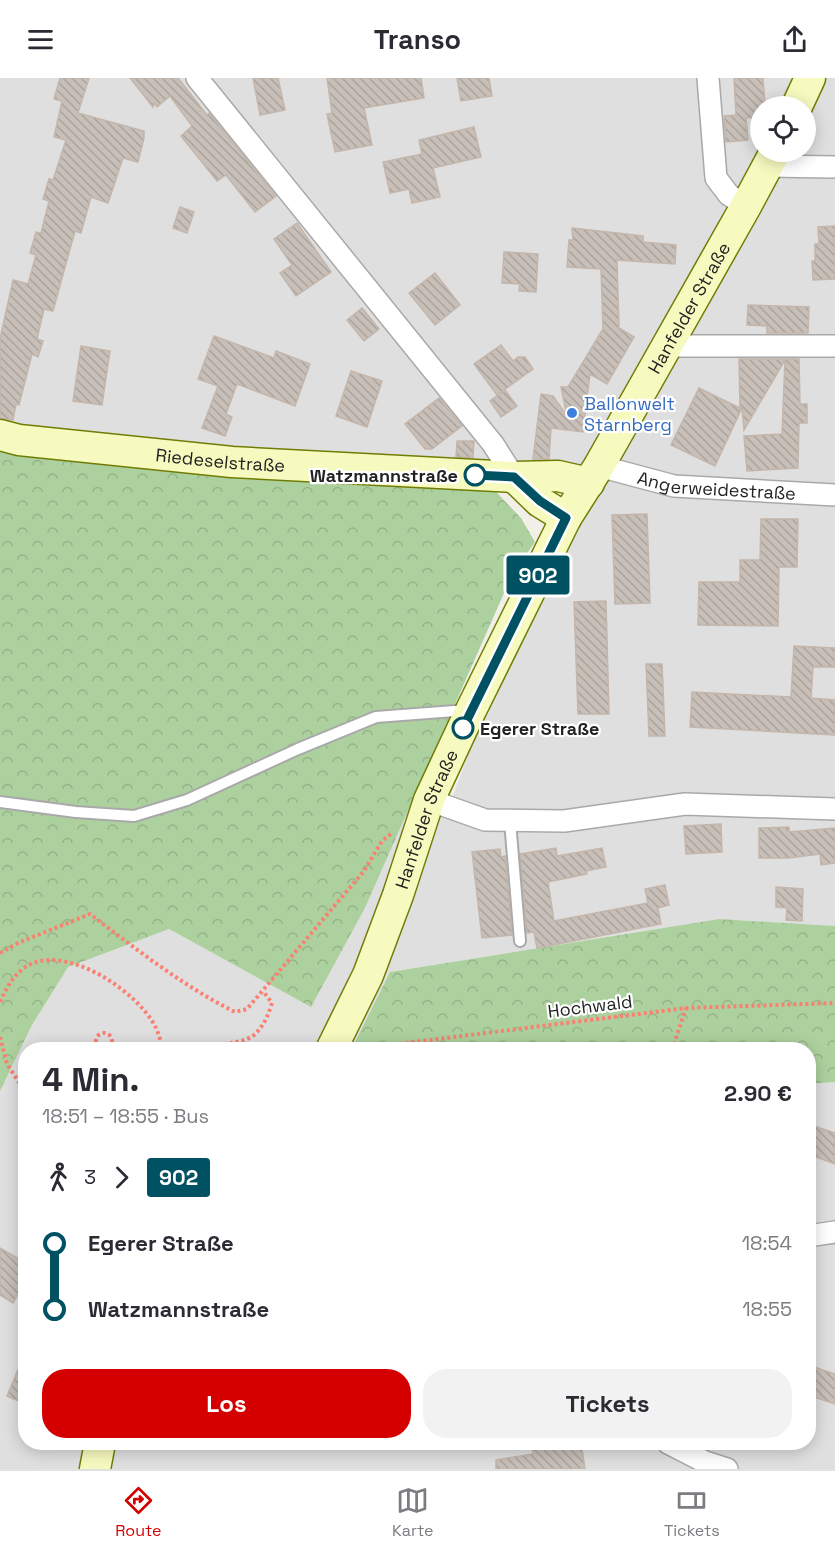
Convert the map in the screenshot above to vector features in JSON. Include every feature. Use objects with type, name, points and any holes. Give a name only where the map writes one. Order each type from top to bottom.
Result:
[{"type":"street","points":[[197,78],[493,444],[514,477],[540,501],[566,518]]},
{"type":"street","points":[[708,78],[716,178],[729,195],[746,206]]},
{"type":"street","points":[[801,96],[810,78]]},
{"type":"street","name":"Hanfelder Straße","points":[[335,1042],[368,975],[398,895],[429,800],[471,710],[566,518],[594,475],[769,162]]},
{"type":"street","points":[[795,162],[835,167]]},
{"type":"street","points":[[666,346],[835,346]]},
{"type":"street","name":"Riedeselstraße","points":[[0,435],[19,440],[232,462],[514,477],[594,475]]},
{"type":"street","name":"Angerweidestraße","points":[[594,475],[674,486],[835,495]]},
{"type":"street","points":[[429,800],[485,820],[510,821],[564,821],[685,804],[835,809]]},
{"type":"street","points":[[816,1235],[835,1232]]},
{"type":"street","points":[[95,1469],[99,1450]]},
{"type":"street","points":[[682,1450],[705,1462],[727,1469]]},
{"type":"lane","points":[[0,802],[76,812],[135,816],[188,800],[298,749],[376,717],[471,710]]},
{"type":"lane","points":[[510,821],[520,941]]},
{"type":"path","points":[[0,953],[18,943],[90,914],[162,968],[235,1012],[247,1010],[364,871],[382,841],[398,827]]},
{"type":"path","points":[[0,1002],[9,983],[26,967],[46,961],[69,961],[99,974],[129,995],[156,1027],[161,1042]]},
{"type":"path","points":[[234,1042],[252,1037],[266,1021],[272,1003],[263,991]]},
{"type":"path","name":"Hochwald","points":[[416,1042],[686,1008],[835,1003]]},
{"type":"path","points":[[675,1042],[686,1008]]},
{"type":"path","points":[[96,1042],[96,1037],[102,1033],[112,1037],[112,1042]]},
{"type":"path","points":[[0,1037],[7,1064],[18,1081]]},
{"type":"shaded area","points":[[0,78],[835,78],[835,926],[719,919],[390,972],[355,1042],[24,1042],[69,961],[169,929],[311,1006],[365,908],[416,792],[451,801],[495,683],[589,483],[0,435]]},
{"type":"shaded area","points":[[18,1054],[18,1450],[816,1450],[816,1083],[835,1082],[835,1469],[0,1469],[0,1091]]},
{"type":"green space","points":[[0,430],[480,475],[521,518],[535,542],[512,575],[365,908],[311,1007],[169,929],[68,967],[24,1042],[18,1042],[18,1054],[0,1091]]},
{"type":"green space","points":[[719,919],[835,926],[835,1082],[816,1083],[816,1042],[355,1042],[390,972]]},
{"type":"building","points":[[60,78],[89,78],[78,113],[144,131],[144,138],[138,162],[123,158],[108,203],[91,197],[81,233],[75,231],[53,311],[44,309],[37,339],[43,341],[38,357],[32,354],[13,420],[0,418],[0,339],[13,280],[28,284],[36,255],[30,253],[36,232],[41,233],[49,201],[43,199],[49,179],[53,180],[66,140],[54,137],[62,101],[54,99]]},
{"type":"building","points":[[130,78],[178,78],[276,196],[255,212],[226,175],[217,181],[181,136],[192,126],[170,96],[157,107],[154,103],[153,107]]},
{"type":"building","points":[[253,78],[278,78],[285,110],[260,115]]},
{"type":"building","points":[[327,78],[421,78],[424,98],[364,108],[372,145],[335,152],[327,114],[332,113]]},
{"type":"building","points":[[457,78],[489,78],[492,96],[461,101]]},
{"type":"building","points":[[734,78],[763,78],[764,96],[750,96],[750,118],[746,118],[748,140],[726,142],[724,116],[736,115]]},
{"type":"building","points":[[474,127],[481,157],[433,168],[440,197],[412,203],[409,189],[390,193],[383,162],[422,154],[419,140]]},
{"type":"building","points":[[180,207],[194,212],[187,233],[173,228]]},
{"type":"building","points":[[297,223],[331,272],[296,296],[280,273],[292,265],[274,239]]},
{"type":"building","points":[[835,226],[835,279],[813,280],[812,261],[815,261],[815,244],[819,244],[818,227]]},
{"type":"building","points":[[572,228],[643,236],[643,242],[676,245],[675,264],[617,260],[619,328],[634,337],[607,384],[590,374],[583,432],[551,428],[549,459],[533,459],[541,394],[553,396],[567,416],[561,387],[568,387],[603,329],[601,269],[567,267],[569,240],[573,240]]},
{"type":"building","points":[[504,252],[538,254],[536,292],[519,291],[520,284],[502,283]]},
{"type":"building","points":[[435,273],[460,305],[435,325],[409,293]]},
{"type":"building","points":[[748,305],[809,307],[808,333],[767,333],[767,326],[747,325]]},
{"type":"building","points":[[362,308],[379,329],[364,341],[347,320]]},
{"type":"building","points":[[214,336],[274,358],[276,351],[310,364],[295,406],[237,384],[226,414],[232,417],[225,436],[202,428],[218,386],[198,379]]},
{"type":"building","points":[[501,345],[513,361],[518,357],[525,357],[533,369],[497,395],[474,364]]},
{"type":"building","points":[[81,346],[110,351],[102,405],[73,401]]},
{"type":"building","points":[[739,359],[799,359],[800,404],[807,404],[807,423],[799,423],[798,468],[747,471],[744,436],[782,434],[785,360],[744,430],[742,408],[715,466],[671,445],[699,388],[740,408]]},
{"type":"building","points":[[351,371],[382,381],[367,427],[336,416]]},
{"type":"building","points":[[505,390],[517,406],[501,417],[490,401]]},
{"type":"building","points":[[439,398],[462,426],[432,449],[425,449],[405,424]]},
{"type":"building","points":[[457,441],[474,441],[473,458],[456,457]]},
{"type":"building","points":[[647,514],[650,603],[615,604],[612,515]]},
{"type":"building","points":[[761,519],[798,519],[797,567],[779,567],[778,626],[698,625],[699,582],[740,582],[740,560],[760,560]]},
{"type":"building","points":[[606,601],[609,714],[578,714],[574,602]]},
{"type":"building","points":[[794,646],[835,648],[835,667],[813,667],[811,698],[835,700],[835,735],[690,727],[692,692],[791,697]]},
{"type":"building","points":[[646,664],[662,664],[665,736],[649,736]]},
{"type":"building","points":[[721,824],[722,852],[686,854],[684,826]]},
{"type":"building","points":[[789,827],[789,832],[835,828],[835,863],[821,865],[820,854],[789,858],[759,858],[759,828]]},
{"type":"building","points":[[556,848],[557,856],[602,848],[606,867],[586,871],[587,874],[548,882],[554,921],[648,903],[645,889],[665,885],[669,905],[658,908],[661,924],[537,948],[534,932],[527,933],[520,854]]},
{"type":"building","points":[[500,849],[501,857],[505,856],[512,935],[482,938],[472,852]]},
{"type":"building","points":[[776,887],[803,889],[802,921],[786,920],[787,908],[776,907]]},
{"type":"building","points":[[816,1127],[835,1133],[835,1164],[816,1157]]},
{"type":"building","points":[[0,1248],[18,1258],[18,1294],[13,1303],[0,1295]]},
{"type":"building","points":[[816,1368],[835,1374],[835,1404],[816,1398]]},
{"type":"building","points":[[18,1370],[18,1401],[7,1396]]},
{"type":"building","points":[[532,1450],[582,1450],[585,1469],[496,1469],[496,1460],[533,1454]]},
{"type":"bus line","name":"902","points":[[463,728],[566,518],[540,501],[514,477],[475,475]]},
{"type":"place","name":"Ballonwelt Starnberg","points":[[572,413]]},
{"type":"place","name":"Watzmannstraße","points":[[475,475]]},
{"type":"place","name":"Egerer Straße","points":[[463,728]]}]
